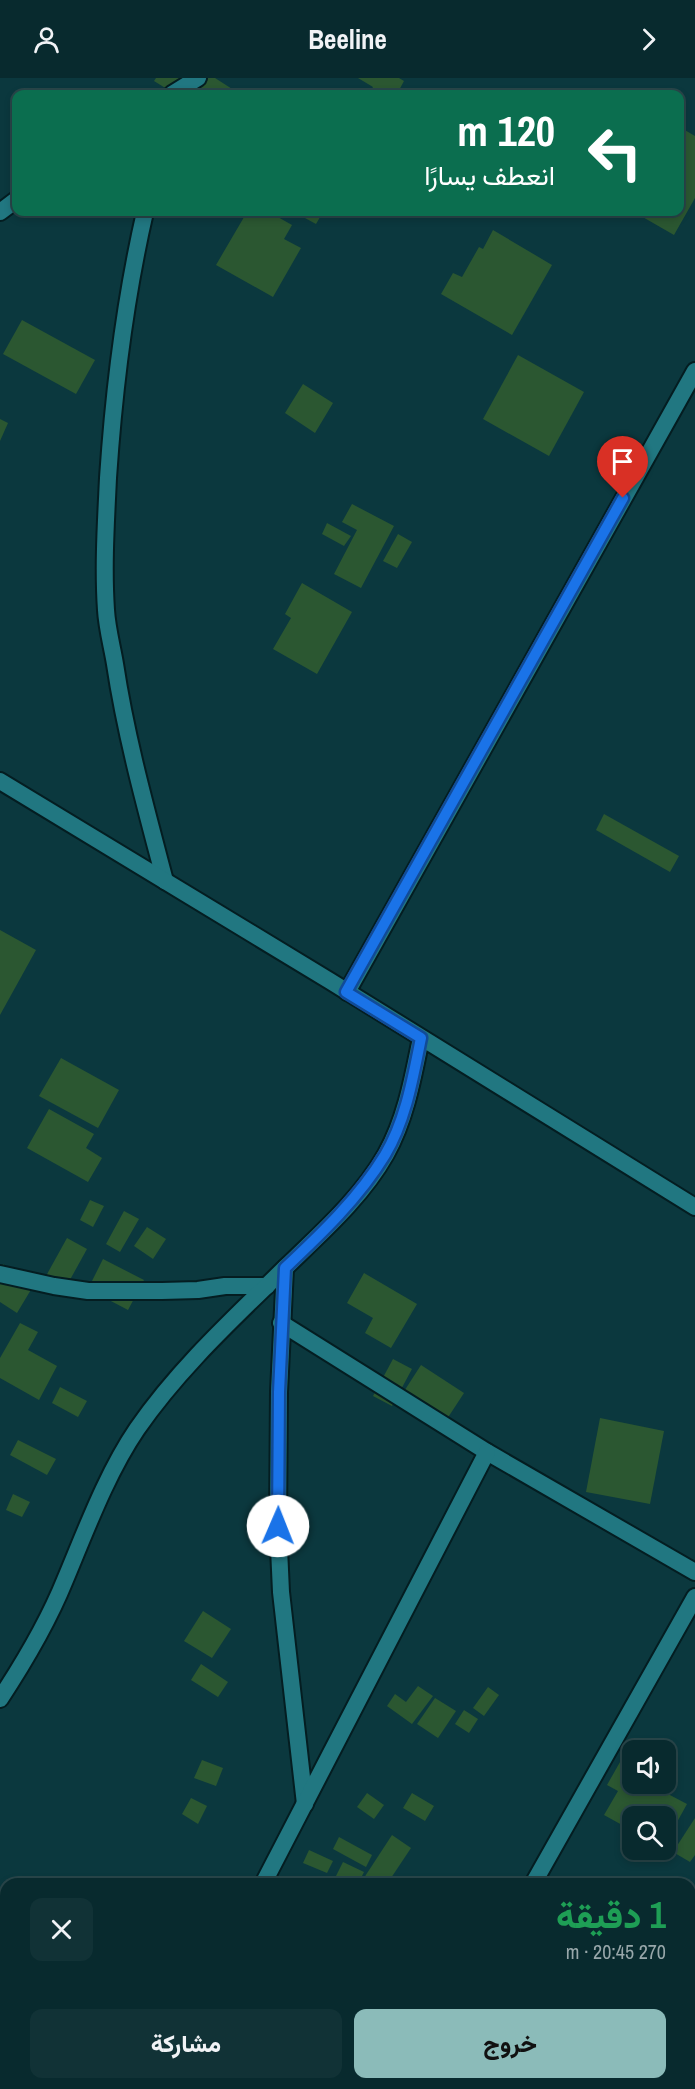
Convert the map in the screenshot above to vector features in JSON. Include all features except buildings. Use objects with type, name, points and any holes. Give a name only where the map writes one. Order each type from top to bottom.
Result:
[{"type":"street","points":[[178,90],[198,78]]},
{"type":"street","points":[[144,216],[131,273],[111,439],[106,525],[106,611],[119,695],[165,881]]},
{"type":"street","points":[[346,992],[695,370]]},
{"type":"street","points":[[0,782],[695,1207]]},
{"type":"street","points":[[0,1699],[34,1645],[66,1579],[80,1541],[136,1431],[178,1375],[334,1219],[364,1186],[386,1154],[409,1098],[421,1038]]},
{"type":"street","points":[[285,1268],[281,1323],[278,1526],[281,1592],[305,1804]]},
{"type":"street","points":[[0,1274],[46,1285],[88,1291],[198,1290],[225,1286],[267,1286]]},
{"type":"street","points":[[281,1323],[487,1452],[695,1572]]},
{"type":"street","points":[[265,1878],[487,1452]]},
{"type":"street","points":[[536,1878],[695,1597]]},
{"type":"route","points":[[278,1526],[279,1392],[285,1268],[364,1186],[386,1154],[409,1098],[421,1038],[346,992],[623,498]]}]
